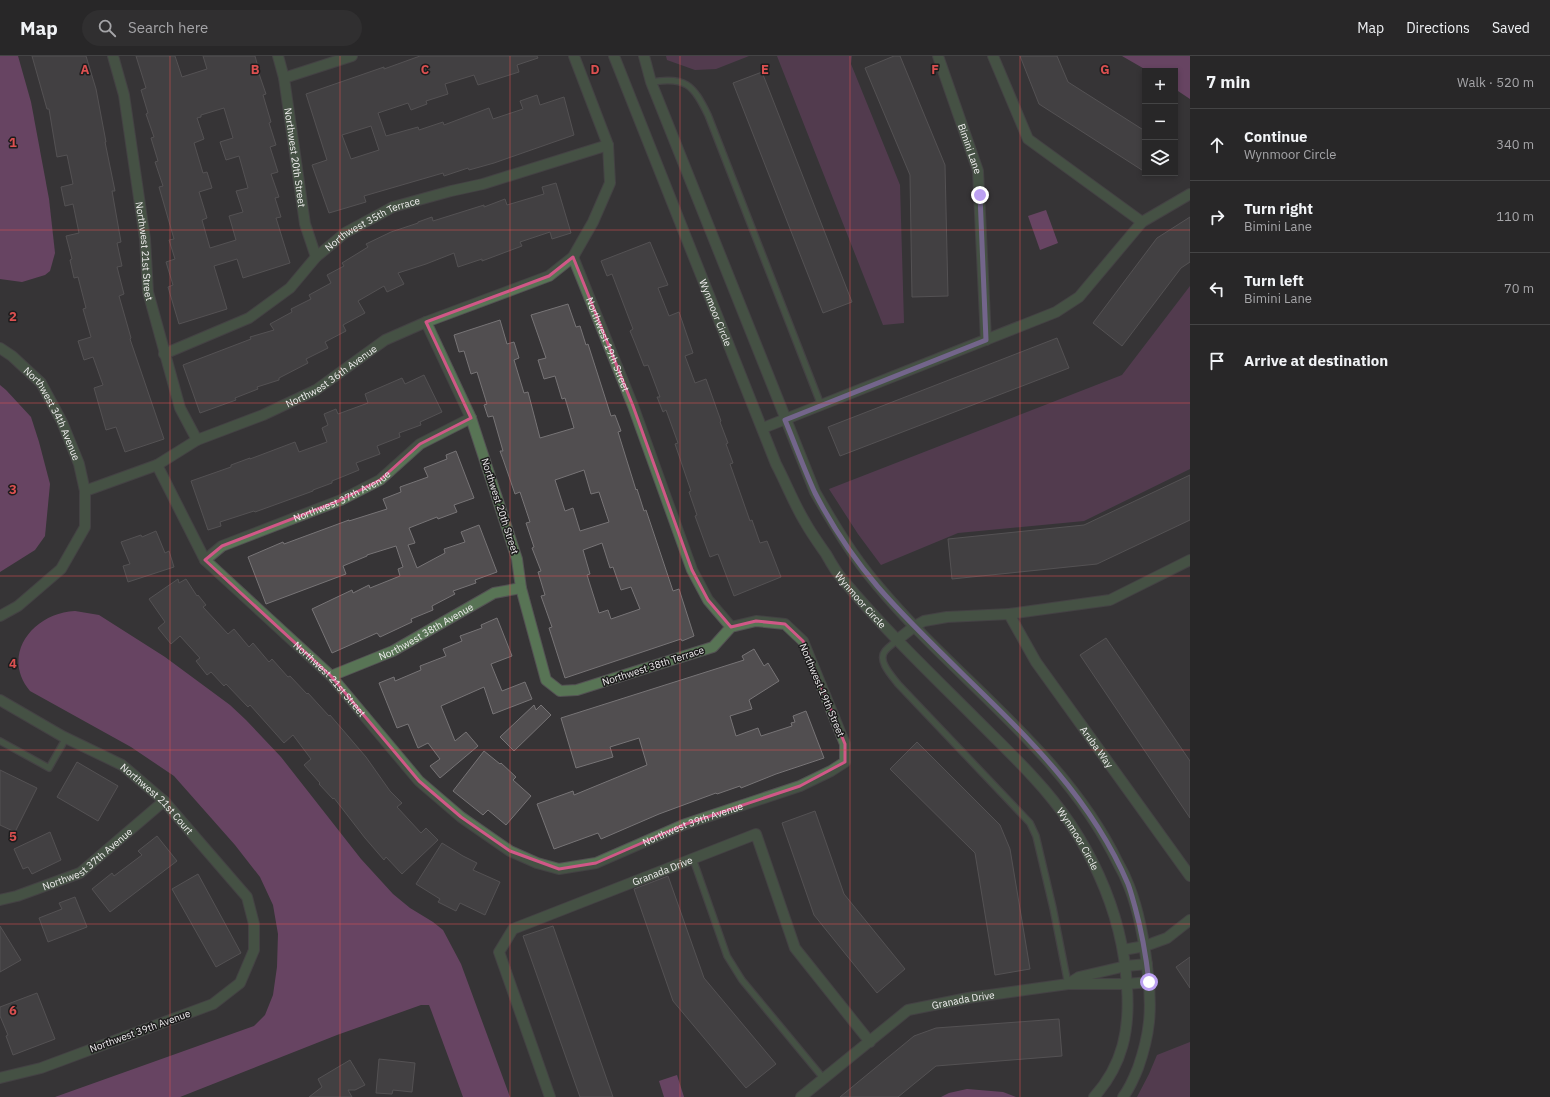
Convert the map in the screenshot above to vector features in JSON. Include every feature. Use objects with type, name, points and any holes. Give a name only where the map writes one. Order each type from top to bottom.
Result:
[{"type":"street","name":"Northwest 21st Street","points":[[113,56],[124,95],[145,239],[148,292],[180,408],[197,440]]},
{"type":"street","name":"Northwest 20th Street","points":[[278,56],[284,78],[305,224],[316,257]]},
{"type":"street","points":[[284,78],[352,56]]},
{"type":"street","points":[[573,257],[592,222],[610,182],[608,145],[574,56]]},
{"type":"street","name":"Wynmoor Circle","points":[[614,56],[763,428],[776,464],[804,522],[841,578],[897,640],[1035,779],[1065,817],[1087,850],[1107,894],[1118,926],[1126,966],[1128,1003],[1126,1038],[1116,1065],[1105,1085],[1094,1097]]},
{"type":"street","name":"Wynmoor Circle","points":[[644,56],[651,82],[785,420],[815,492],[842,539],[877,586],[914,626],[1042,753],[1080,799],[1108,841],[1129,886],[1143,935],[1150,999],[1149,1027],[1142,1055],[1130,1088],[1124,1097]]},
{"type":"street","name":"Bimini Lane","points":[[938,56],[978,171],[986,340]]},
{"type":"street","points":[[993,56],[1028,139],[1142,222]]},
{"type":"street","name":"Northwest 35th Terrace","points":[[164,354],[249,318],[290,288],[316,257],[345,233],[393,207],[483,184],[608,145]]},
{"type":"street","points":[[763,428],[1056,312],[1079,297],[1142,222],[1190,194]]},
{"type":"street","name":"Northwest 36th Avenue","points":[[85,491],[157,465],[197,440],[264,415],[316,390],[385,340],[426,322],[549,276],[573,257]]},
{"type":"street","name":"Northwest 19th Street","points":[[573,257],[633,406],[692,570],[708,600],[731,627],[756,620],[785,624],[803,641],[845,744],[845,762]]},
{"type":"street","name":"Northwest 20th Street","points":[[426,322],[471,418],[517,559],[521,588],[546,680],[560,691]]},
{"type":"street","name":"Northwest 34th Avenue","points":[[0,348],[12,356],[41,383],[62,422],[74,450],[79,464],[85,491]]},
{"type":"street","name":"Northwest 37th Avenue","points":[[205,560],[222,546],[341,500],[380,480],[420,444],[471,418]]},
{"type":"street","name":"Northwest 21st Street","points":[[157,465],[205,560],[331,676],[419,781],[461,817],[504,847],[537,863]]},
{"type":"street","points":[[0,616],[18,606],[61,569],[85,527],[85,491]]},
{"type":"street","points":[[897,640],[914,626],[924,621],[947,617],[1009,614],[1110,600],[1190,560]]},
{"type":"street","name":"Northwest 38th Avenue","points":[[331,676],[393,651],[494,593],[521,588]]},
{"type":"street","name":"Aruba Way","points":[[1009,614],[1036,662],[1190,876]]},
{"type":"street","name":"Northwest 38th Terrace","points":[[560,691],[577,690],[713,647],[731,627]]},
{"type":"street","name":"Northwest 21st Court","points":[[0,700],[66,738],[122,765],[164,802],[247,896],[254,924],[254,950]]},
{"type":"street","name":"Northwest 39th Avenue","points":[[537,863],[559,870],[596,863],[683,825],[800,786],[831,771],[845,762]]},
{"type":"street","name":"Northwest 37th Avenue","points":[[0,900],[17,896],[80,873],[164,802]]},
{"type":"street","name":"Granada Drive","points":[[550,1097],[499,952],[513,929],[756,834],[795,948],[870,1042]]},
{"type":"street","points":[[1123,950],[1144,946],[1167,938],[1190,920]]},
{"type":"street","name":"Northwest 39th Avenue","points":[[0,1078],[41,1068],[213,1004],[240,983],[254,950]]},
{"type":"street","name":"Granada Drive","points":[[1068,984],[1079,977],[1126,966],[1147,964]]},
{"type":"street","name":"Granada Drive","points":[[801,1097],[908,1010],[968,998],[1052,988],[1068,984],[1127,984],[1149,982]]},
{"type":"lane","points":[[651,82],[675,80],[686,84],[699,96],[708,115],[821,405]]},
{"type":"lane","points":[[897,640],[884,652],[883,658],[885,666],[889,672],[898,684],[1030,823],[1036,836],[1053,908],[1068,984]]},
{"type":"lane","points":[[0,741],[49,768],[66,738]]},
{"type":"lane","points":[[693,859],[727,956],[742,980],[824,1079]]},
{"type":"highlighted area","points":[[573,257],[633,406],[692,570],[708,600],[731,627],[756,621],[785,624],[803,641],[845,744],[845,762],[800,786],[683,825],[596,863],[559,869],[510,851],[461,817],[419,781],[331,676],[205,560],[222,546],[341,500],[380,480],[420,444],[471,418],[426,322],[549,276]]},
{"type":"shaded area","points":[[0,56],[18,56],[31,102],[49,199],[55,253],[50,271],[45,275],[22,282],[0,279]]},
{"type":"shaded area","points":[[666,56],[749,56],[716,69],[695,70],[667,60]]},
{"type":"shaded area","points":[[777,56],[852,56],[851,64],[900,185],[904,323],[883,325]]},
{"type":"shaded area","points":[[1122,56],[1190,56],[1190,99],[1178,91],[1178,68],[1143,68]]},
{"type":"shaded area","points":[[1046,210],[1058,243],[1040,250],[1028,216]]},
{"type":"shaded area","points":[[1190,286],[1190,469],[1084,521],[958,533],[881,565],[858,534],[829,489],[1122,375]]},
{"type":"shaded area","points":[[0,385],[31,417],[50,484],[45,536],[35,550],[0,572]]},
{"type":"shaded area","points":[[75,611],[99,615],[165,657],[230,705],[281,757],[361,859],[393,894],[410,908],[443,930],[461,964],[510,1097],[463,1097],[429,1005],[421,1005],[337,1035],[180,1097],[55,1097],[254,1026],[265,1015],[273,995],[277,967],[278,934],[273,905],[260,877],[235,845],[174,776],[131,747],[30,691],[22,677],[18,664],[20,650],[26,638],[34,628],[46,619]]},
{"type":"shaded area","points":[[1190,1042],[1190,1097],[1137,1097],[1157,1055]]},
{"type":"shaded area","points":[[677,1075],[684,1097],[664,1097],[659,1081]]},
{"type":"shaded area","points":[[967,1089],[1003,1092],[1016,1097],[941,1097],[949,1093]]},
{"type":"building","points":[[32,56],[86,56],[96,89],[115,191],[112,191],[121,242],[117,243],[122,266],[117,267],[124,294],[119,296],[131,338],[130,339],[164,439],[125,452],[116,427],[106,430],[94,388],[103,385],[93,357],[84,360],[78,341],[91,337],[83,309],[86,308],[78,277],[74,278],[70,260],[72,259],[66,236],[79,233],[73,204],[65,206],[61,187],[73,184],[67,155],[57,157],[49,109],[47,109]]},
{"type":"building","points":[[136,56],[175,56],[182,77],[207,69],[203,56],[255,56],[257,68],[266,94],[263,95],[271,122],[269,123],[276,145],[270,147],[278,172],[271,174],[279,197],[275,198],[281,217],[276,218],[290,263],[243,278],[237,259],[214,266],[227,309],[179,324],[168,287],[173,285],[166,262],[175,259],[169,240],[174,239],[159,187],[163,186],[155,162],[158,161],[151,138],[154,137],[146,114],[148,113],[141,90],[146,88]],"holes":[[[224,108],[233,138],[220,142],[226,160],[239,156],[248,188],[236,191],[243,212],[229,216],[236,240],[210,248],[202,220],[207,218],[199,192],[212,188],[207,172],[203,173],[194,143],[204,139],[197,118],[201,117],[201,115]]]},
{"type":"building","points":[[420,56],[537,56],[538,58],[517,65],[519,72],[478,85],[474,75],[445,84],[448,94],[426,101],[427,104],[411,110],[408,103],[378,113],[386,136],[418,127],[419,130],[443,122],[444,125],[489,108],[493,119],[523,109],[520,101],[537,95],[540,105],[564,97],[574,135],[494,163],[469,170],[468,168],[444,176],[443,173],[364,196],[366,202],[329,213],[312,165],[327,160],[306,94],[384,67],[384,69]],"holes":[[[371,126],[379,150],[351,159],[342,135]]]},
{"type":"building","points":[[894,56],[900,56],[945,165],[948,296],[912,297],[910,175],[865,68]]},
{"type":"building","points":[[1020,56],[1057,56],[1068,82],[1142,129],[1142,170],[1039,104]]},
{"type":"building","points":[[762,72],[852,302],[823,313],[733,83]]},
{"type":"building","points":[[556,183],[571,233],[552,239],[550,232],[520,242],[522,246],[482,261],[482,259],[458,267],[454,253],[398,273],[404,284],[387,292],[384,286],[358,301],[365,313],[343,325],[346,331],[325,342],[328,348],[306,359],[308,363],[279,378],[279,380],[257,387],[258,389],[235,398],[236,400],[200,413],[183,365],[251,339],[250,337],[274,330],[270,324],[292,312],[291,309],[311,299],[309,295],[331,283],[327,275],[344,266],[342,263],[368,247],[366,244],[391,232],[432,217],[433,221],[484,205],[484,207],[505,199],[507,205],[544,194],[542,187]]},
{"type":"building","points":[[1190,217],[1190,262],[1181,268],[1122,346],[1093,323],[1157,238]]},
{"type":"building","points":[[650,242],[668,285],[658,288],[669,316],[679,312],[693,353],[685,356],[695,383],[706,379],[728,443],[726,444],[733,463],[730,464],[750,521],[752,520],[760,543],[767,541],[781,577],[734,596],[718,554],[710,557],[695,516],[697,515],[689,492],[691,491],[675,444],[678,443],[666,410],[663,412],[657,397],[660,397],[648,365],[644,366],[630,331],[633,329],[612,274],[607,276],[601,261]]},
{"type":"building","points":[[568,304],[576,327],[580,326],[586,345],[588,344],[611,416],[615,415],[621,431],[618,432],[636,490],[637,489],[644,511],[646,510],[673,591],[679,589],[694,636],[565,678],[549,628],[552,627],[541,596],[545,595],[538,572],[541,571],[532,548],[534,547],[526,523],[530,522],[520,492],[515,494],[500,451],[503,451],[493,416],[488,417],[484,405],[487,404],[477,372],[471,374],[464,351],[459,352],[454,335],[500,320],[507,344],[514,342],[519,358],[514,360],[524,393],[528,392],[540,438],[574,428],[565,398],[562,399],[555,376],[544,379],[538,360],[546,358],[531,315]],"holes":[[[584,470],[591,494],[599,492],[609,522],[580,531],[573,508],[565,511],[555,480]],[[602,543],[610,568],[613,567],[621,590],[631,587],[640,609],[611,619],[608,610],[599,613],[587,575],[590,574],[583,550]]]},
{"type":"building","points":[[1057,338],[1069,368],[840,456],[828,427]]},
{"type":"building","points":[[424,375],[442,412],[420,422],[421,425],[399,433],[400,437],[377,446],[380,454],[356,463],[359,470],[332,481],[332,483],[313,491],[255,512],[254,511],[220,522],[221,526],[208,530],[191,481],[295,442],[299,452],[327,442],[322,428],[328,425],[324,414],[336,409],[338,414],[368,403],[365,394],[402,378],[405,384]]},
{"type":"building","points":[[456,451],[474,498],[454,505],[457,512],[438,519],[437,517],[409,528],[415,543],[408,545],[417,568],[445,553],[444,549],[465,542],[461,532],[479,525],[497,572],[475,580],[476,583],[453,591],[455,594],[432,606],[433,610],[411,619],[412,622],[380,637],[377,633],[332,653],[312,609],[352,590],[353,593],[369,585],[370,588],[400,576],[398,569],[403,567],[396,546],[367,555],[343,566],[346,574],[266,604],[248,557],[283,542],[284,544],[349,520],[387,509],[383,499],[401,492],[400,487],[428,477],[424,468],[447,459],[446,455]]},
{"type":"building","points":[[1190,475],[1190,520],[1097,564],[952,579],[948,539],[1084,525]]},
{"type":"building","points":[[156,531],[165,553],[169,551],[174,567],[128,582],[123,566],[130,564],[121,542],[141,535],[142,537]]},
{"type":"building","points":[[178,579],[179,583],[186,579],[197,596],[198,595],[206,605],[203,607],[228,634],[234,629],[249,647],[253,643],[269,662],[272,659],[288,677],[290,676],[329,716],[330,715],[366,757],[390,791],[402,803],[397,807],[421,833],[426,828],[438,840],[402,874],[386,857],[384,860],[334,798],[333,799],[319,784],[320,783],[304,765],[311,759],[293,735],[284,743],[250,705],[248,707],[226,684],[224,686],[211,672],[207,675],[196,661],[200,658],[180,636],[171,644],[158,628],[165,622],[149,599]]},
{"type":"building","points":[[497,618],[512,656],[491,664],[502,691],[525,682],[532,699],[493,714],[484,687],[441,706],[455,741],[466,732],[478,746],[440,778],[430,766],[440,759],[428,743],[418,748],[408,724],[397,728],[379,683],[394,677],[395,681],[421,670],[420,666],[446,656],[443,649],[462,641],[460,636],[482,628],[481,625]]},
{"type":"building","points":[[1106,638],[1190,761],[1190,818],[1080,655]]},
{"type":"building","points":[[754,649],[764,666],[768,663],[779,681],[749,700],[752,709],[730,716],[736,736],[758,728],[761,736],[792,726],[791,723],[795,722],[793,716],[806,711],[824,758],[776,774],[741,788],[740,786],[717,794],[716,793],[659,814],[601,839],[598,833],[554,849],[537,804],[573,791],[574,795],[647,765],[639,738],[610,747],[613,757],[576,768],[561,718],[744,660],[742,656]]},
{"type":"building","points":[[534,705],[536,710],[541,705],[551,715],[514,751],[500,737]]},
{"type":"building","points":[[917,742],[1000,825],[1010,849],[1030,969],[995,975],[975,853],[890,769]]},
{"type":"building","points":[[484,751],[500,764],[501,763],[516,777],[513,780],[531,796],[506,825],[488,810],[483,815],[453,791]]},
{"type":"building","points":[[77,762],[118,786],[98,821],[57,797]]},
{"type":"building","points":[[0,770],[37,788],[15,832],[0,825]]},
{"type":"building","points":[[815,811],[844,894],[905,969],[877,993],[814,915],[782,823]]},
{"type":"building","points":[[50,832],[61,860],[32,874],[28,867],[23,869],[14,849]]},
{"type":"building","points":[[157,836],[177,861],[110,912],[92,889],[112,873],[114,876],[142,855],[138,851]]},
{"type":"building","points":[[442,843],[477,863],[473,870],[500,882],[485,915],[460,903],[456,911],[438,902],[440,899],[416,884]]},
{"type":"building","points":[[198,874],[241,953],[216,967],[172,889]]},
{"type":"building","points":[[668,876],[704,978],[776,1064],[746,1088],[673,1001],[634,889]]},
{"type":"building","points":[[75,897],[87,927],[48,942],[39,918],[62,909],[59,903]]},
{"type":"building","points":[[0,926],[21,960],[0,972]]},
{"type":"building","points":[[553,926],[613,1097],[580,1097],[523,936]]},
{"type":"building","points":[[1190,957],[1190,988],[1176,967]]},
{"type":"building","points":[[37,993],[55,1039],[13,1055],[6,1036],[8,1035],[0,1016],[0,1007]]},
{"type":"building","points":[[1059,1019],[1062,1056],[936,1066],[898,1097],[840,1097],[914,1036],[936,1028]]},
{"type":"building","points":[[379,1059],[415,1063],[412,1092],[393,1090],[392,1094],[376,1093]]},
{"type":"building","points":[[350,1060],[365,1085],[355,1090],[348,1090],[352,1097],[309,1097],[322,1087],[318,1079]]},
{"type":"route","points":[[980,195],[986,340],[785,420],[815,492],[842,539],[877,586],[914,626],[1042,753],[1080,799],[1108,841],[1129,886],[1143,935],[1149,982]]}]
